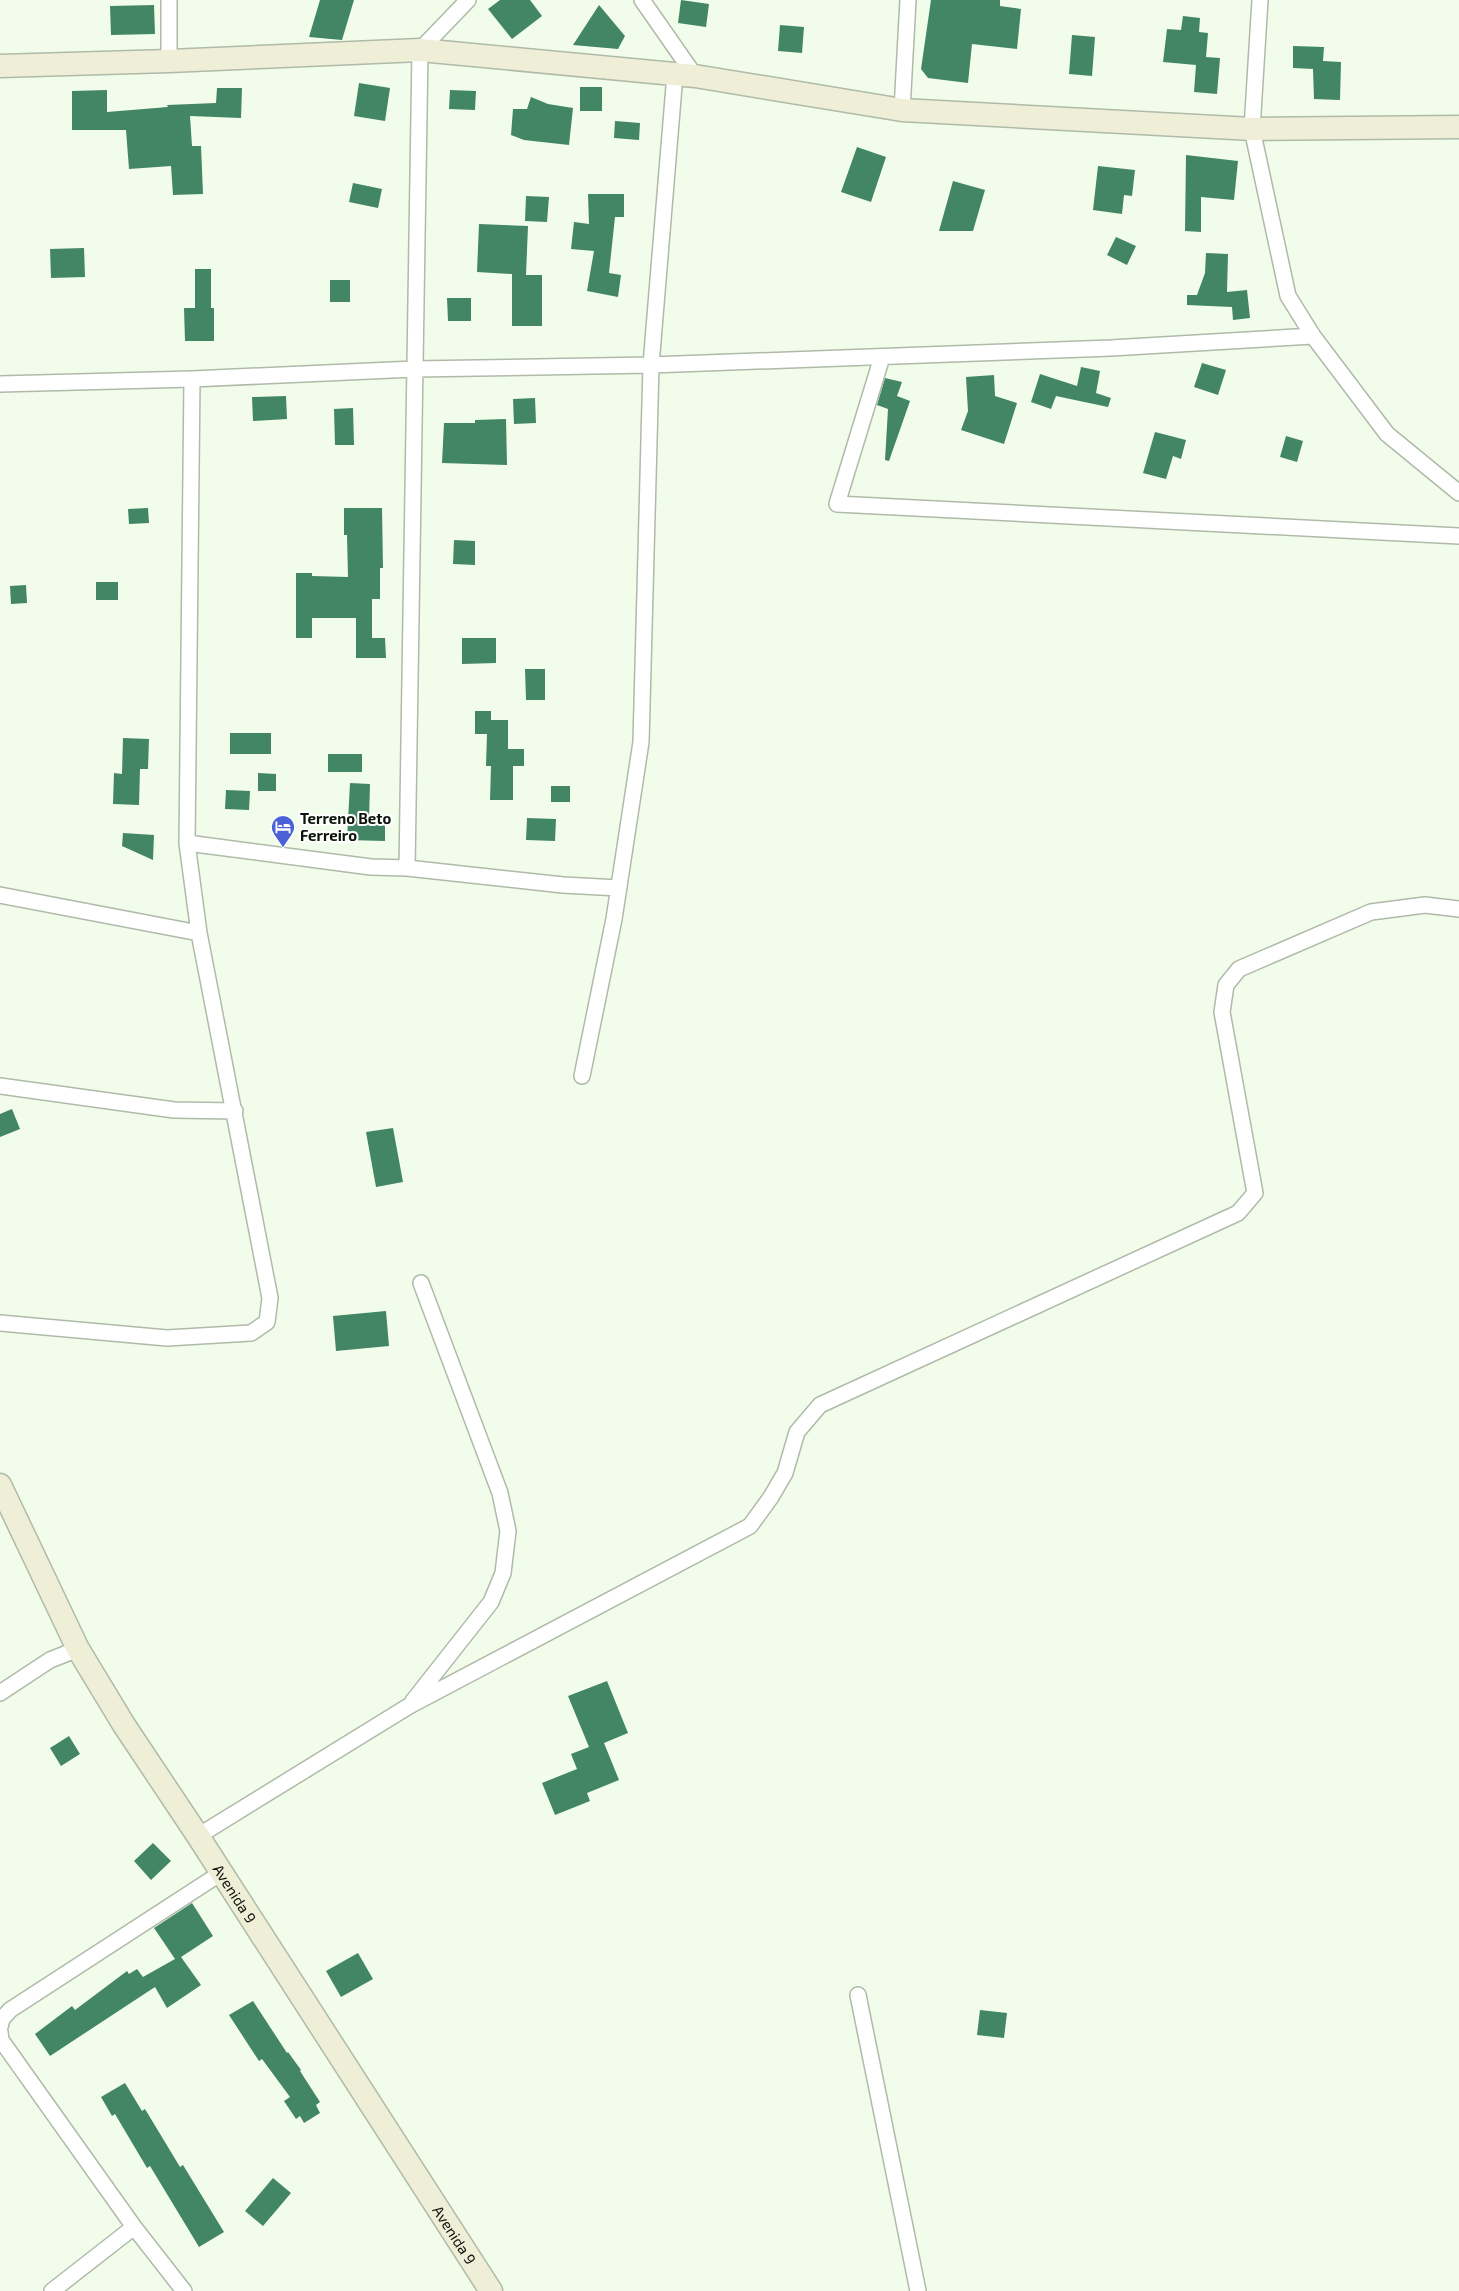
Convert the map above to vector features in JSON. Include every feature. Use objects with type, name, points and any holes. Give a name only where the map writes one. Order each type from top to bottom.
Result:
[{"type":"street","points":[[168,0],[169,61]]},
{"type":"street","points":[[407,868],[420,50],[468,0]]},
{"type":"street","points":[[582,1076],[619,888],[641,742],[651,365],[685,75],[642,0]]},
{"type":"street","points":[[902,110],[908,0]]},
{"type":"street","points":[[1260,0],[1252,129],[1288,296],[1313,336],[1387,434],[1459,493]]},
{"type":"street","points":[[0,66],[420,50],[685,75],[902,110],[1252,129],[1459,127]]},
{"type":"street","points":[[0,384],[192,379],[414,369],[651,365],[882,357],[1112,348],[1313,336]]},
{"type":"street","points":[[882,357],[837,504],[1459,536]]},
{"type":"street","points":[[0,1323],[167,1338],[251,1333],[267,1322],[270,1298],[199,933],[187,843],[192,379]]},
{"type":"street","points":[[187,843],[372,867],[407,868],[563,885],[619,888]]},
{"type":"street","points":[[0,895],[199,933]]},
{"type":"street","points":[[198,1836],[409,1706],[750,1526],[771,1497],[785,1473],[797,1432],[820,1405],[1238,1214],[1255,1193],[1222,1012],[1226,985],[1239,969],[1371,912],[1425,905],[1459,909]]},
{"type":"street","points":[[0,1086],[174,1110],[235,1111]]},
{"type":"street","points":[[409,1706],[491,1602],[503,1573],[508,1531],[500,1493],[421,1282]]},
{"type":"street","name":"Avenida 9","points":[[0,1485],[78,1649],[124,1725],[198,1836],[492,2291]]},
{"type":"street","points":[[0,1693],[50,1660],[78,1649]]},
{"type":"street","points":[[0,2027],[2,2019],[10,2010],[221,1873]]},
{"type":"street","points":[[858,1994],[918,2291]]},
{"type":"street","points":[[0,2032],[1,2040],[134,2227],[184,2291]]},
{"type":"street","points":[[52,2291],[134,2227]]},
{"type":"building","points":[[320,0],[354,0],[342,40],[309,37]]},
{"type":"building","points":[[500,0],[530,0],[542,16],[512,39],[488,9]]},
{"type":"building","points":[[681,0],[709,4],[706,27],[678,23]]},
{"type":"building","points":[[931,0],[1000,0],[1000,6],[1021,9],[1017,49],[972,44],[968,83],[928,78],[921,69]]},
{"type":"building","points":[[154,5],[155,34],[111,35],[110,6]]},
{"type":"building","points":[[599,5],[625,36],[618,49],[573,45]]},
{"type":"building","points":[[1183,16],[1200,18],[1199,32],[1208,33],[1206,57],[1220,58],[1217,94],[1194,92],[1196,65],[1163,62],[1167,29],[1181,30]]},
{"type":"building","points":[[780,25],[804,27],[802,53],[778,51]]},
{"type":"building","points":[[1072,35],[1095,37],[1092,76],[1069,74]]},
{"type":"building","points":[[1293,46],[1324,47],[1323,61],[1341,62],[1340,100],[1314,99],[1313,69],[1293,68]]},
{"type":"building","points":[[359,83],[390,88],[385,121],[354,116]]},
{"type":"building","points":[[580,87],[602,87],[602,111],[580,111]]},
{"type":"building","points":[[217,88],[242,88],[241,118],[190,116],[192,146],[201,146],[203,194],[173,195],[171,166],[129,169],[126,130],[72,130],[72,91],[107,90],[107,112],[168,107],[167,105],[216,103]]},
{"type":"building","points":[[450,90],[476,91],[475,110],[449,109]]},
{"type":"building","points":[[531,97],[548,104],[573,108],[569,145],[524,140],[511,135],[513,109],[527,109]]},
{"type":"building","points":[[615,121],[640,123],[639,140],[614,138]]},
{"type":"building","points":[[857,147],[886,157],[871,202],[841,192]]},
{"type":"building","points":[[1186,155],[1238,161],[1234,200],[1201,197],[1201,232],[1185,231]]},
{"type":"building","points":[[1098,166],[1135,170],[1132,196],[1124,195],[1122,214],[1093,210]]},
{"type":"building","points":[[953,181],[985,190],[973,231],[939,231]]},
{"type":"building","points":[[353,183],[382,189],[378,208],[349,202]]},
{"type":"building","points":[[588,194],[624,194],[624,217],[615,217],[609,273],[621,275],[618,297],[587,291],[594,251],[571,249],[574,222],[589,224]]},
{"type":"building","points":[[526,196],[549,197],[547,222],[525,221]]},
{"type":"building","points":[[479,224],[528,226],[526,275],[542,275],[542,326],[512,326],[512,274],[477,272]]},
{"type":"building","points":[[1116,237],[1136,246],[1127,265],[1107,255]]},
{"type":"building","points":[[84,248],[85,277],[51,278],[50,249]]},
{"type":"building","points":[[1206,253],[1228,254],[1227,292],[1247,290],[1250,318],[1233,320],[1232,307],[1187,305],[1187,295],[1197,295],[1205,273]]},
{"type":"building","points":[[195,269],[211,269],[211,308],[214,308],[214,341],[185,341],[184,308],[195,308]]},
{"type":"building","points":[[330,280],[350,280],[350,302],[330,302]]},
{"type":"building","points":[[447,298],[471,298],[471,321],[448,321]]},
{"type":"building","points":[[1202,363],[1226,370],[1218,395],[1194,387]]},
{"type":"building","points":[[1081,367],[1100,371],[1096,393],[1111,398],[1108,407],[1056,396],[1051,409],[1031,402],[1040,374],[1077,386]]},
{"type":"building","points":[[994,375],[995,396],[1017,403],[1004,444],[961,430],[968,411],[966,377]]},
{"type":"building","points":[[885,378],[902,382],[897,396],[910,401],[889,461],[885,460],[888,409],[877,405]]},
{"type":"building","points":[[286,396],[287,419],[253,421],[252,397]]},
{"type":"building","points":[[535,398],[536,423],[514,424],[513,399]]},
{"type":"building","points":[[353,408],[354,445],[335,445],[334,409]]},
{"type":"building","points":[[506,419],[507,465],[442,463],[444,423],[475,423],[475,420]]},
{"type":"building","points":[[1155,432],[1186,440],[1181,459],[1173,456],[1166,479],[1143,473]]},
{"type":"building","points":[[1286,436],[1303,441],[1297,462],[1280,457]]},
{"type":"building","points":[[148,508],[149,523],[129,524],[128,509]]},
{"type":"building","points":[[344,508],[382,508],[383,568],[380,568],[380,599],[372,599],[372,638],[385,638],[386,658],[356,658],[356,618],[312,618],[312,638],[296,638],[296,573],[312,573],[312,576],[348,577],[347,535],[344,535]]},
{"type":"building","points":[[454,540],[475,541],[475,565],[453,564]]},
{"type":"building","points":[[96,582],[118,582],[118,600],[96,600]]},
{"type":"building","points":[[26,585],[27,603],[11,604],[10,586]]},
{"type":"building","points":[[462,638],[496,638],[496,663],[462,664]]},
{"type":"building","points":[[525,669],[545,669],[545,700],[526,700]]},
{"type":"building","points":[[475,711],[491,711],[491,720],[508,720],[508,749],[524,749],[524,766],[513,766],[513,800],[490,800],[491,766],[486,766],[487,734],[475,734]]},
{"type":"building","points":[[230,733],[271,733],[271,754],[230,754]]},
{"type":"building","points":[[123,738],[149,739],[148,769],[140,769],[139,805],[113,804],[114,773],[122,774]]},
{"type":"building","points":[[328,754],[362,754],[362,772],[328,772]]},
{"type":"building","points":[[258,773],[276,774],[276,791],[258,791]]},
{"type":"building","points":[[350,783],[370,784],[369,821],[385,821],[385,841],[347,840]]},
{"type":"building","points":[[551,786],[570,786],[570,802],[551,802]]},
{"type":"building","points":[[226,790],[250,791],[249,810],[225,809]]},
{"type":"building","points":[[527,818],[556,819],[555,841],[526,840]]},
{"type":"building","points":[[123,833],[154,835],[153,860],[122,846]]},
{"type":"building","points":[[12,1109],[20,1129],[0,1137],[0,1114]]},
{"type":"building","points":[[393,1128],[403,1182],[376,1187],[366,1132]]},
{"type":"building","points":[[386,1311],[389,1346],[336,1351],[333,1316]]},
{"type":"building","points":[[607,1681],[628,1733],[604,1743],[619,1780],[587,1793],[590,1801],[555,1815],[542,1783],[577,1769],[571,1754],[589,1747],[568,1696]]},
{"type":"building","points":[[69,1736],[80,1754],[61,1766],[50,1748]]},
{"type":"building","points":[[153,1843],[171,1861],[151,1880],[134,1861]]},
{"type":"building","points":[[192,1903],[213,1936],[181,1957],[201,1985],[167,2008],[155,1987],[50,2056],[35,2034],[72,2006],[75,2010],[127,1971],[129,1974],[137,1969],[143,1977],[175,1959],[154,1928]]},
{"type":"building","points":[[358,1953],[373,1979],[341,1997],[326,1971]]},
{"type":"building","points":[[253,2001],[287,2053],[301,2070],[320,2102],[316,2105],[320,2113],[304,2123],[300,2116],[296,2119],[284,2101],[290,2097],[262,2059],[259,2061],[229,2015]]},
{"type":"building","points":[[980,2010],[1007,2013],[1004,2038],[977,2035]]},
{"type":"building","points":[[125,2083],[142,2111],[145,2109],[180,2167],[183,2165],[224,2232],[199,2247],[150,2166],[147,2168],[115,2114],[112,2116],[101,2097]]},
{"type":"building","points":[[273,2178],[291,2193],[263,2226],[245,2211]]},
{"type":"place","name":"Terreno Beto Ferreiro","points":[[283,848]]}]
